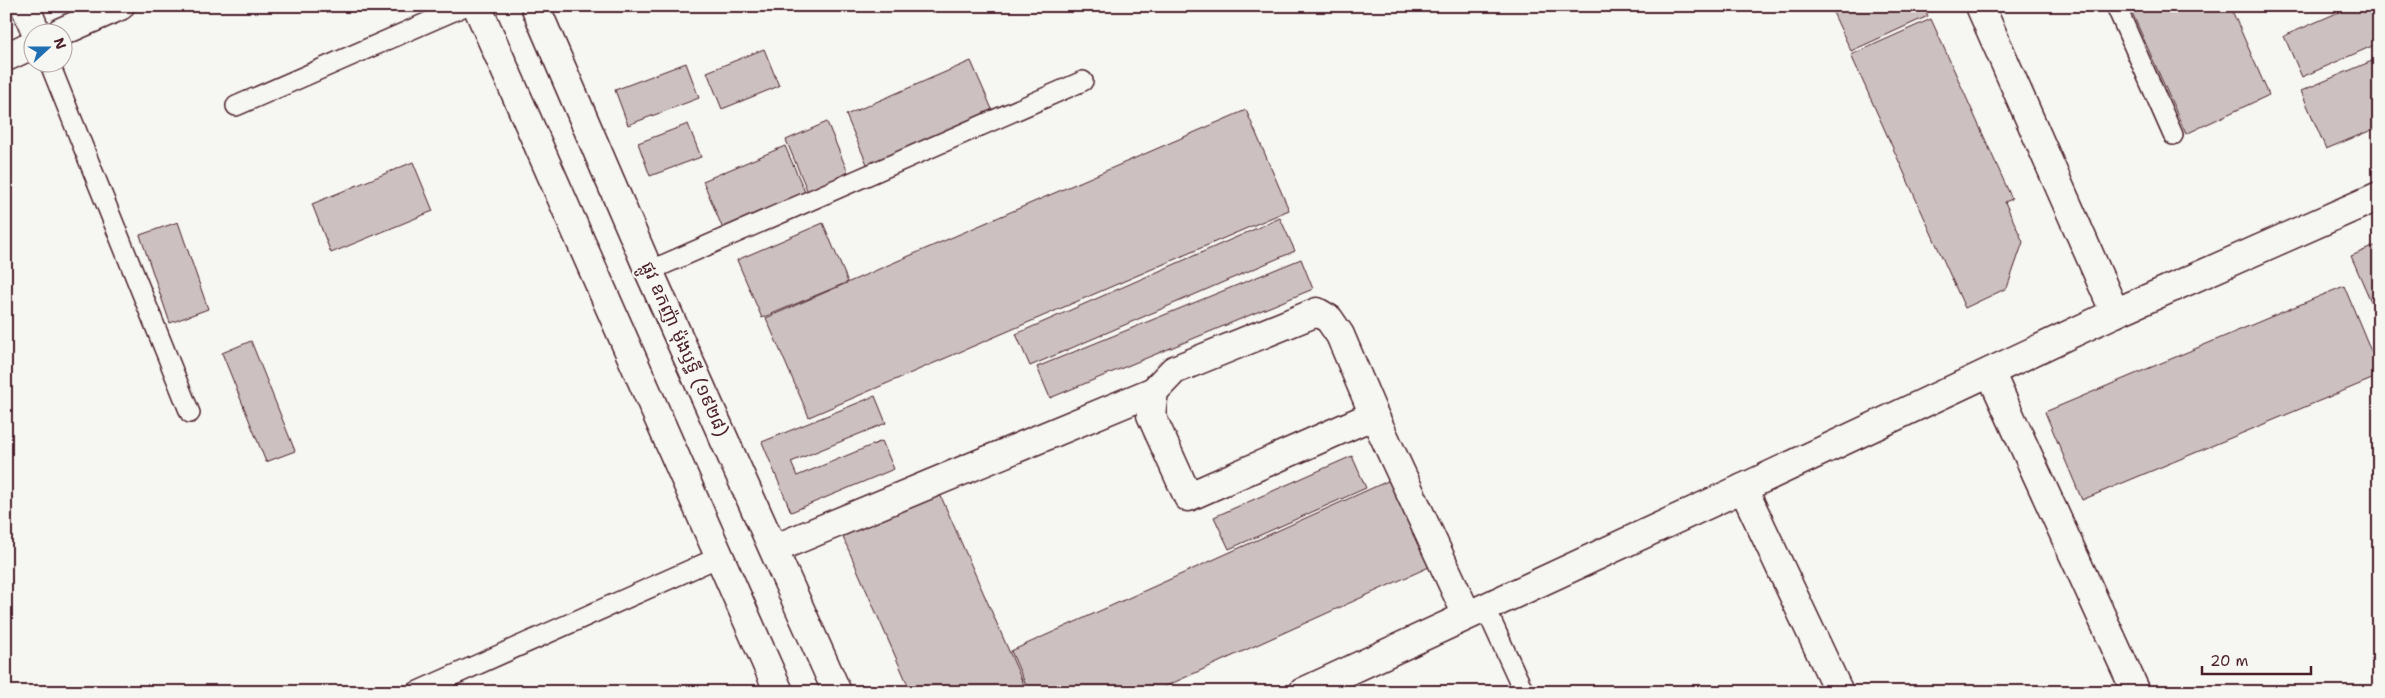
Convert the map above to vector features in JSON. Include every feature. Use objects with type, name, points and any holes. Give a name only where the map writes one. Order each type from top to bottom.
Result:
[{"type":"street","points":[[24,6],[31,22]]},
{"type":"street","points":[[72,27],[120,6]]},
{"type":"street","points":[[477,6],[779,692]]},
{"type":"street","name":"ផ្លូវ ឧកញ៉ា ម៉ុងឫទ្ធី (១៩២៨)","points":[[535,6],[649,271],[837,692]]},
{"type":"street","points":[[1980,6],[2115,313]]},
{"type":"street","points":[[6,57],[22,50]]},
{"type":"street","points":[[1303,692],[1744,488],[2115,313],[2379,196]]},
{"type":"street","points":[[774,549],[1154,391],[1174,370],[1317,312],[1329,319],[1340,335],[1374,415],[1476,611]]},
{"type":"street","points":[[1990,372],[2136,692]]},
{"type":"street","points":[[1154,391],[1151,415],[1188,497],[1374,415]]},
{"type":"street","points":[[1744,488],[1839,692]]},
{"type":"lane","points":[[236,106],[465,6]]},
{"type":"lane","points":[[2116,6],[2173,135]]},
{"type":"lane","points":[[53,72],[190,413]]},
{"type":"lane","points":[[649,271],[1083,81]]},
{"type":"lane","points":[[416,692],[719,557]]},
{"type":"lane","points":[[1476,611],[1524,692]]},
{"type":"building","points":[[1830,6],[1923,6],[1928,16],[1851,51]]},
{"type":"building","points":[[2129,6],[2230,6],[2269,95],[2186,134]]},
{"type":"building","points":[[2353,6],[2379,6],[2379,43],[2302,77],[2284,36]]},
{"type":"building","points":[[1931,19],[2012,199],[2005,202],[2023,242],[2007,288],[1965,308],[1851,55]]},
{"type":"building","points":[[764,49],[779,86],[722,109],[707,72]]},
{"type":"building","points":[[2379,58],[2379,127],[2326,149],[2301,91]]},
{"type":"building","points":[[971,61],[995,116],[870,171],[846,115]]},
{"type":"building","points":[[686,63],[699,98],[628,125],[615,90]]},
{"type":"building","points":[[1246,110],[1289,210],[809,417],[766,318]]},
{"type":"building","points":[[827,122],[851,180],[810,197],[786,140]]},
{"type":"building","points":[[688,124],[701,157],[650,176],[638,143]]},
{"type":"building","points":[[785,146],[808,199],[725,234],[703,181]]},
{"type":"building","points":[[413,162],[433,211],[331,253],[312,204]]},
{"type":"building","points":[[1280,218],[1295,251],[1030,366],[1016,334]]},
{"type":"building","points":[[178,222],[208,309],[170,323],[140,235]]},
{"type":"building","points":[[823,223],[848,282],[762,318],[737,260]]},
{"type":"building","points":[[2379,244],[2379,320],[2351,256]]},
{"type":"building","points":[[1301,259],[1313,289],[1050,398],[1037,367]]},
{"type":"building","points":[[2344,286],[2379,370],[2379,376],[2082,500],[2045,412]]},
{"type":"building","points":[[251,341],[295,451],[266,462],[222,353]]},
{"type":"building","points":[[875,396],[886,423],[791,462],[797,476],[882,441],[894,469],[791,512],[762,442]]},
{"type":"building","points":[[1352,456],[1366,488],[1229,549],[1214,517]]},
{"type":"building","points":[[1390,480],[1429,567],[1153,692],[1029,692],[1011,651]]},
{"type":"building","points":[[939,492],[1027,692],[911,692],[842,535]]}]
